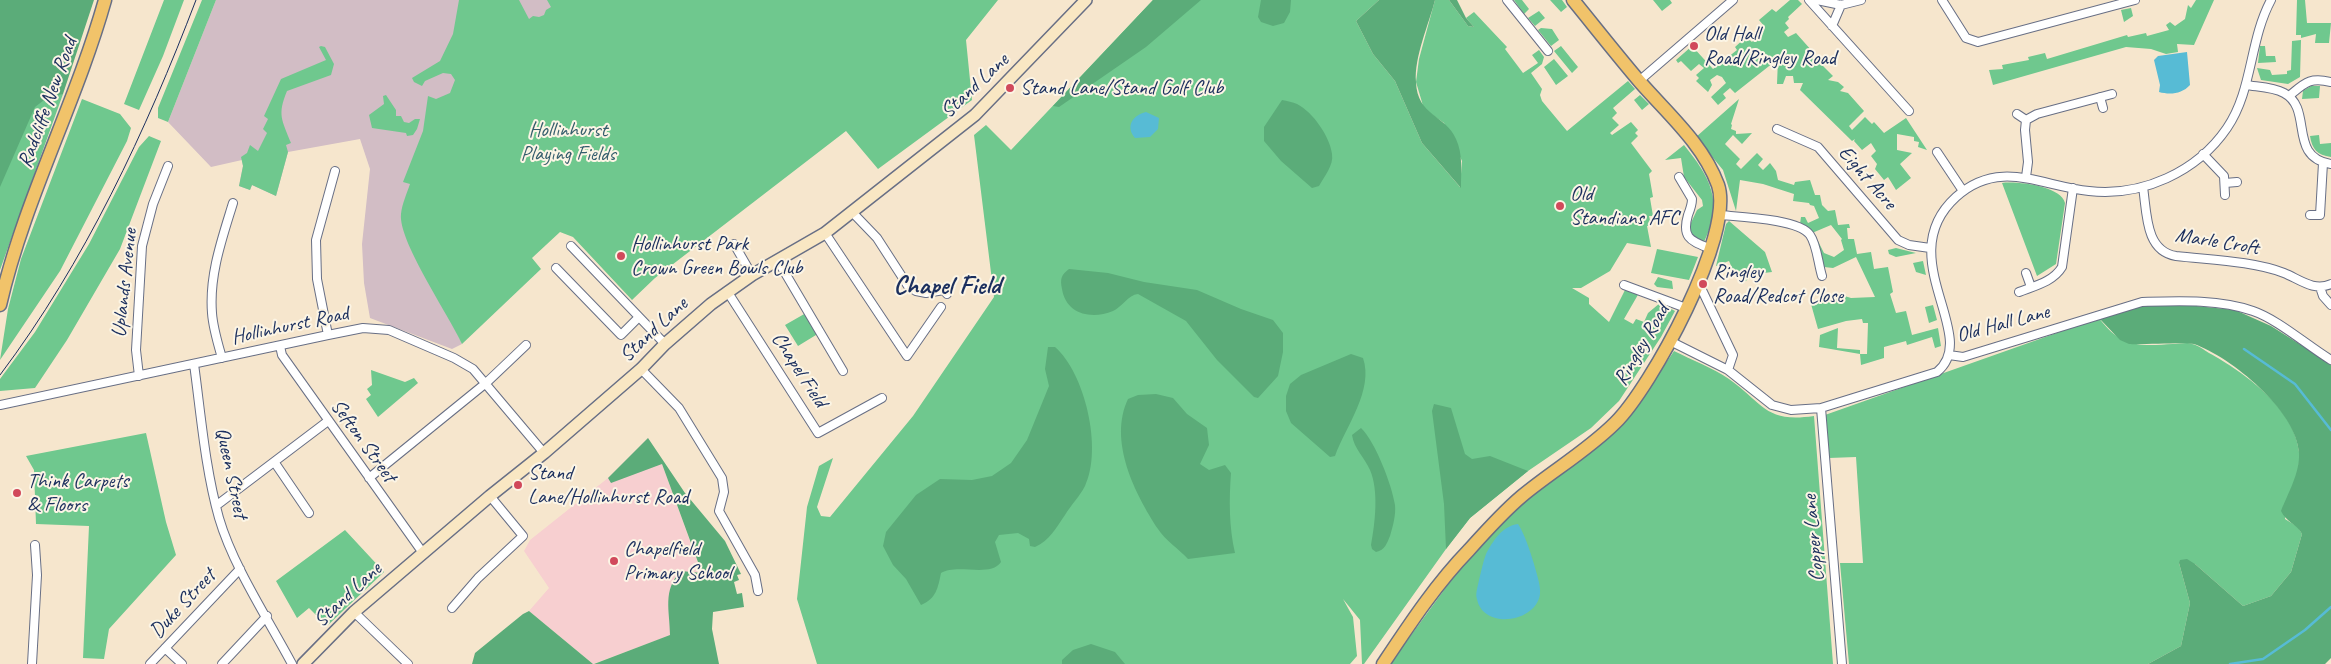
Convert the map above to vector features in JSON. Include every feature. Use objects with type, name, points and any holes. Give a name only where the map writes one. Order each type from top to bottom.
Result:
[{"type":"main road","name":"Radcliffe New Road","points":[[0,305],[44,168],[87,60],[105,0]]},
{"type":"main road","name":"Ringley Road","points":[[1383,664],[1440,585],[1487,531],[1522,497],[1616,422],[1642,388],[1670,341],[1696,288],[1711,250],[1720,215],[1720,194],[1711,169],[1695,143],[1639,81],[1573,0]]},
{"type":"street","name":"Stand Lane","points":[[303,664],[354,612],[490,496],[544,453],[641,368],[665,344],[727,292],[825,233],[976,115],[1086,0]]},
{"type":"street","points":[[1507,0],[1548,51]]},
{"type":"street","points":[[1639,81],[1731,0]]},
{"type":"street","points":[[1809,0],[1909,110]]},
{"type":"street","points":[[1817,0],[1840,5],[1861,0]]},
{"type":"street","points":[[1942,0],[1966,38],[1978,42],[2135,0]]},
{"type":"street","points":[[1949,356],[1951,347],[1948,329],[1931,266],[1930,248],[1941,216],[1952,201],[1976,183],[1998,176],[2026,177],[2073,188],[2103,192],[2143,187],[2172,175],[2204,154],[2220,138],[2232,120],[2246,85],[2254,44],[2271,0]]},
{"type":"street","points":[[1832,26],[1840,5]]},
{"type":"street","points":[[2289,96],[2308,80],[2331,82]]},
{"type":"street","points":[[2246,85],[2278,90],[2289,96],[2296,106],[2306,148],[2310,155],[2327,163],[2320,215],[2310,214]]},
{"type":"street","points":[[2026,120],[2037,114],[2112,94]]},
{"type":"street","points":[[2100,97],[2103,108]]},
{"type":"street","points":[[2017,114],[2026,120]]},
{"type":"street","points":[[2026,120],[2028,162],[2026,177]]},
{"type":"street","name":"Eight Acre","points":[[1777,129],[1818,147],[1898,240],[1909,245],[1930,248]]},
{"type":"street","points":[[1937,152],[1963,191]]},
{"type":"street","points":[[2204,154],[2224,176],[2225,195]]},
{"type":"street","points":[[1935,168],[1944,162]]},
{"type":"street","name":"Uplands Avenue","points":[[139,376],[136,350],[138,245],[168,166]]},
{"type":"street","points":[[328,335],[316,279],[316,240],[335,171]]},
{"type":"street","points":[[1679,177],[1692,200],[1686,221],[1687,235],[1690,240],[1711,250]]},
{"type":"street","points":[[2225,183],[2237,182]]},
{"type":"street","name":"Marle Croft","points":[[2143,187],[2151,236],[2158,248],[2164,252],[2176,256],[2274,270],[2304,283],[2320,287]]},
{"type":"street","points":[[2019,292],[2045,282],[2062,267],[2073,188]]},
{"type":"street","points":[[222,358],[212,315],[212,291],[219,249],[233,203]]},
{"type":"street","points":[[852,212],[877,238],[908,286],[916,291],[944,290],[947,294]]},
{"type":"street","points":[[1720,215],[1791,224],[1804,228],[1813,240],[1822,276]]},
{"type":"street","points":[[825,233],[907,356],[941,307]]},
{"type":"street","points":[[734,244],[752,276]]},
{"type":"street","points":[[571,246],[665,344]]},
{"type":"street","points":[[778,261],[843,370]]},
{"type":"street","points":[[556,268],[621,335],[639,317]]},
{"type":"street","points":[[2026,273],[2031,288]]},
{"type":"street","points":[[2331,284],[2320,287],[2323,296],[2331,305]]},
{"type":"street","points":[[1624,285],[1686,308]]},
{"type":"street","points":[[1696,288],[1702,290],[1733,355],[1728,370]]},
{"type":"street","name":"Chapel Field","points":[[727,292],[818,433],[882,398]]},
{"type":"street","name":"Old Hall Lane","points":[[1670,341],[1728,370],[1772,404],[1792,410],[1821,408],[1937,372],[1942,368],[1949,356],[1963,357],[2142,302],[2170,301],[2234,306],[2254,311],[2274,321],[2331,360]]},
{"type":"street","name":"Hollinhurst Road","points":[[0,405],[363,328],[389,330],[454,358],[473,369],[544,453]]},
{"type":"street","points":[[369,478],[486,383],[526,345]]},
{"type":"street","name":"Sefton Street","points":[[280,346],[282,356],[423,553]]},
{"type":"street","name":"Queen Street","points":[[194,364],[220,519],[240,568],[292,664]]},
{"type":"street","points":[[641,368],[679,408],[722,478],[724,492],[719,511],[755,576],[758,591]]},
{"type":"street","name":"Copper Lane","points":[[1821,408],[1842,664]]},
{"type":"street","points":[[217,505],[275,463],[328,421]]},
{"type":"street","points":[[275,463],[309,513]]},
{"type":"street","points":[[452,608],[478,578],[523,536],[490,496]]},
{"type":"street","points":[[32,664],[37,575],[35,545]]},
{"type":"street","name":"Duke Street","points":[[150,664],[240,568]]},
{"type":"street","points":[[354,612],[408,664]]},
{"type":"street","points":[[222,664],[267,616]]},
{"type":"street","points":[[165,648],[182,664]]},
{"type":"shaded area","points":[[216,0],[616,0],[454,327],[462,344],[452,349],[370,318],[364,283],[362,244],[370,169],[360,139],[288,152],[276,196],[252,185],[250,190],[239,186],[243,166],[242,160],[211,167],[168,122]]},
{"type":"shaded area","name":"Chapelfield Primary School","points":[[648,438],[662,464],[702,574],[669,596],[671,635],[593,664],[529,611],[549,588],[524,551],[530,540],[608,478]]},
{"type":"green space","points":[[0,0],[53,0],[63,94],[0,270]]},
{"type":"green space","points":[[0,0],[94,0],[63,94],[48,97],[35,107],[0,187]]},
{"type":"green space","points":[[164,0],[184,0],[163,56],[139,110],[124,104]]},
{"type":"green space","points":[[202,0],[216,0],[168,122],[158,118],[158,108]]},
{"type":"green space","name":"Hollinhurst Playing Fields","points":[[459,0],[519,0],[529,19],[533,16],[539,17],[544,15],[546,10],[551,7],[547,0],[998,0],[966,40],[972,100],[878,169],[846,131],[655,278],[632,300],[573,237],[560,232],[532,258],[541,269],[462,344],[407,242],[402,226],[401,214],[403,202],[410,184],[403,182],[423,131],[428,96],[436,99],[450,93],[455,80],[451,74],[443,73],[425,81],[422,86],[414,82],[412,78],[440,61],[453,34]]},
{"type":"green space","points":[[1153,0],[1379,0],[1356,21],[1373,54],[1395,81],[1422,143],[1460,187],[1462,161],[1444,123],[1424,109],[1416,82],[1419,59],[1435,0],[1449,0],[1468,26],[1474,27],[1466,18],[1474,12],[1507,47],[1505,49],[1523,73],[1538,63],[1532,55],[1539,50],[1544,57],[1542,64],[1531,73],[1542,89],[1540,95],[1542,101],[1567,131],[1628,81],[1635,89],[1613,108],[1617,113],[1612,118],[1619,125],[1610,133],[1612,135],[1631,122],[1638,130],[1635,133],[1638,136],[1631,143],[1652,171],[1649,174],[1653,197],[1650,198],[1653,216],[1649,216],[1651,225],[1647,226],[1651,247],[1627,243],[1610,271],[1581,288],[1572,288],[1589,298],[1589,304],[1609,322],[1626,288],[1639,293],[1624,319],[1633,324],[1636,319],[1644,322],[1648,313],[1660,303],[1675,311],[1661,337],[1619,401],[1591,428],[1528,471],[1470,518],[1364,664],[1362,664],[1360,620],[1343,599],[1353,617],[1357,656],[1350,664],[817,664],[797,599],[807,507],[819,466],[833,458],[817,507],[821,516],[830,517],[913,416],[994,297],[974,135],[986,125],[1011,150]]},
{"type":"green space","points":[[1153,0],[1201,0],[1146,47],[1059,107],[1053,106]]},
{"type":"green space","points":[[1261,0],[1291,0],[1290,12],[1284,23],[1273,26],[1261,22],[1258,17]]},
{"type":"green space","points":[[1379,0],[1435,0],[1417,62],[1416,82],[1421,102],[1426,109],[1446,125],[1456,139],[1461,157],[1461,188],[1422,143],[1395,81],[1373,54],[1356,21]]},
{"type":"green space","points":[[1449,0],[1457,0],[1466,18],[1474,27],[1468,26]]},
{"type":"green space","points":[[1514,0],[1522,0],[1529,9],[1524,14]]},
{"type":"green space","points":[[1550,0],[1562,0],[1567,7],[1561,12]]},
{"type":"green space","points":[[1653,0],[1670,0],[1672,3],[1662,11]]},
{"type":"green space","points":[[1790,0],[1798,0],[1802,4],[1788,17],[1789,19],[1785,23],[1789,28],[1784,32],[1788,37],[1796,33],[1812,51],[1810,53],[1833,76],[1828,80],[1838,82],[1844,87],[1840,91],[1848,93],[1864,111],[1849,126],[1852,130],[1865,117],[1872,124],[1874,122],[1884,133],[1906,118],[1927,150],[1918,147],[1919,142],[1914,141],[1914,137],[1897,134],[1897,150],[1912,153],[1900,164],[1911,178],[1896,190],[1888,177],[1884,180],[1875,169],[1877,164],[1871,156],[1876,151],[1871,143],[1862,150],[1854,141],[1855,139],[1852,141],[1800,90],[1803,83],[1794,83],[1793,76],[1786,76],[1783,84],[1777,84],[1778,59],[1735,93],[1730,88],[1723,94],[1726,98],[1718,105],[1711,97],[1726,83],[1722,77],[1717,75],[1710,80],[1712,85],[1708,92],[1696,81],[1699,78],[1696,75],[1704,68],[1699,64],[1691,71],[1681,61],[1678,63],[1676,60],[1692,46],[1713,69],[1737,50],[1735,47],[1746,37],[1752,42],[1765,27],[1759,20],[1772,9],[1776,12]]},
{"type":"green space","points":[[2196,0],[2214,0],[2194,45],[2177,44],[2178,52],[2166,54],[2151,49],[2126,47],[1993,85],[1989,70],[2003,69],[2002,65],[2029,60],[2028,57],[2045,53],[2047,59],[2127,35],[2128,37],[2146,33],[2147,36],[2169,30],[2166,25],[2170,22],[2175,26],[2185,19],[2188,5],[2191,8]]},
{"type":"green space","points":[[2297,0],[2305,0],[2307,23],[2331,23],[2329,43],[2315,43],[2316,34],[2301,38],[2301,35],[2296,35]]},
{"type":"green space","points":[[2131,8],[2133,16],[2124,22],[2121,10]]},
{"type":"green space","points":[[1539,11],[1545,18],[1535,26],[1528,18]]},
{"type":"green space","points":[[1541,28],[1552,29],[1559,40],[1551,46],[1538,30]]},
{"type":"green space","points":[[2301,40],[2300,77],[2288,84],[2261,80],[2257,68],[2270,70],[2272,75],[2287,74],[2287,71],[2291,70],[2292,41]]},
{"type":"green space","points":[[1561,46],[1578,67],[1572,73],[1554,51]]},
{"type":"green space","points":[[2260,46],[2265,46],[2266,56],[2275,56],[2276,62],[2258,63]]},
{"type":"green space","points":[[319,47],[325,47],[334,64],[331,75],[287,91],[284,99],[281,112],[291,143],[286,145],[288,152],[276,196],[252,185],[250,190],[239,186],[243,166],[241,157],[247,153],[250,145],[258,151],[267,133],[263,129],[268,119],[264,116],[281,79],[326,60]]},
{"type":"green space","points":[[1554,59],[1568,76],[1556,85],[1544,67]]},
{"type":"green space","points":[[2311,86],[2320,86],[2319,98],[2302,99],[2303,91]]},
{"type":"green space","points":[[386,95],[396,110],[396,116],[401,116],[404,122],[409,123],[415,119],[420,119],[413,135],[407,136],[406,133],[372,128],[369,115],[384,104],[383,96]]},
{"type":"green space","points":[[1640,95],[1649,104],[1642,110],[1634,100]]},
{"type":"green space","points":[[82,99],[120,114],[131,128],[127,141],[60,271],[0,360],[8,309],[21,259]]},
{"type":"green space","points":[[1739,99],[1731,129],[1736,131],[1736,134],[1752,133],[1742,144],[1733,135],[1725,144],[1740,159],[1736,164],[1741,169],[1757,153],[1763,159],[1758,165],[1763,170],[1770,163],[1776,171],[1778,180],[1794,185],[1795,182],[1810,180],[1815,195],[1820,195],[1822,205],[1828,211],[1835,210],[1838,225],[1849,224],[1850,228],[1847,228],[1848,239],[1854,239],[1857,254],[1871,252],[1874,269],[1888,267],[1893,292],[1890,294],[1896,313],[1906,311],[1912,335],[1938,328],[1941,346],[1935,348],[1932,337],[1907,345],[1906,341],[1884,347],[1884,358],[1861,365],[1860,354],[1867,354],[1868,323],[1863,323],[1862,319],[1846,321],[1818,329],[1811,304],[1838,294],[1851,298],[1875,297],[1856,257],[1833,268],[1824,267],[1816,241],[1818,241],[1824,253],[1834,257],[1844,250],[1842,239],[1831,225],[1812,233],[1800,224],[1801,217],[1805,217],[1808,223],[1819,218],[1814,206],[1809,203],[1793,201],[1794,194],[1763,184],[1740,180],[1736,211],[1723,170],[1696,137]]},
{"type":"green space","points":[[1282,100],[1297,104],[1309,113],[1320,126],[1328,140],[1331,147],[1332,162],[1319,186],[1312,188],[1281,161],[1264,141],[1264,127]]},
{"type":"green space","points":[[2319,135],[2320,144],[2331,143],[2331,157],[2322,155],[2314,148],[2310,136]]},
{"type":"green space","points":[[149,136],[161,141],[120,249],[67,340],[35,388],[0,391],[0,379],[35,332],[89,244],[139,147]]},
{"type":"green space","points":[[1684,145],[1701,168],[1711,190],[1713,214],[1704,242],[1692,235],[1689,227],[1697,210],[1703,206],[1702,200],[1684,177],[1681,158],[1665,160]]},
{"type":"green space","points":[[2002,183],[2038,186],[2056,192],[2065,203],[2056,264],[2037,276]]},
{"type":"green space","points":[[1729,221],[1765,252],[1772,272],[1756,274],[1744,282],[1740,276],[1736,277],[1729,261],[1716,266],[1726,224]]},
{"type":"green space","points":[[1896,248],[1916,253],[1896,257],[1889,254],[1888,250]]},
{"type":"green space","points":[[1657,249],[1698,257],[1689,280],[1651,273]]},
{"type":"green space","points":[[1923,261],[1926,275],[1916,272],[1913,263]]},
{"type":"green space","points":[[1069,269],[1108,273],[1144,282],[1197,290],[1241,309],[1273,320],[1283,333],[1283,352],[1278,376],[1258,398],[1254,397],[1217,360],[1186,321],[1138,294],[1113,311],[1105,314],[1088,315],[1081,313],[1074,309],[1064,297],[1061,282],[1064,273]]},
{"type":"green space","points":[[1658,277],[1672,281],[1673,289],[1657,287],[1654,284]]},
{"type":"green space","points":[[2177,304],[2235,310],[2271,326],[2331,364],[2331,658],[2325,664],[2148,664],[2181,646],[2190,603],[2179,563],[2180,560],[2187,559],[2195,564],[2243,606],[2271,596],[2291,572],[2302,534],[2281,511],[2296,475],[2299,453],[2295,437],[2287,420],[2275,403],[2243,373],[2209,351],[2189,343],[2129,344],[2120,340],[2099,318],[2144,305]]},
{"type":"green space","points":[[1933,305],[1937,320],[1929,323],[1925,307]]},
{"type":"green space","points":[[806,313],[817,332],[816,335],[798,346],[785,325]]},
{"type":"green space","points":[[2099,318],[2115,335],[2132,343],[2151,345],[2188,343],[2199,346],[2252,381],[2278,407],[2288,421],[2295,436],[2299,452],[2297,477],[2285,519],[2298,527],[2302,534],[2291,572],[2271,596],[2243,606],[2195,564],[2179,563],[2190,603],[2181,646],[2148,664],[1849,664],[1840,563],[1863,563],[1856,457],[1829,458],[1825,415]]},
{"type":"green space","points":[[1838,328],[1837,348],[1860,350],[1860,354],[1819,347],[1820,335]]},
{"type":"green space","points":[[1048,347],[1055,347],[1066,359],[1075,374],[1088,412],[1092,452],[1090,470],[1085,486],[1056,529],[1045,541],[1035,547],[1030,546],[1029,539],[1018,533],[999,535],[995,542],[1001,562],[996,567],[981,570],[956,569],[941,573],[933,596],[921,605],[906,579],[893,565],[883,546],[886,532],[916,495],[940,479],[972,480],[992,476],[1011,463],[1027,440],[1049,386],[1045,369]]},
{"type":"green space","points":[[1674,351],[1723,375],[1766,410],[1785,417],[1814,416],[1833,664],[1390,664],[1463,564],[1522,501],[1589,450],[1634,411]]},
{"type":"green space","points":[[1351,354],[1363,358],[1365,383],[1357,408],[1335,456],[1330,457],[1291,423],[1286,411],[1286,396],[1290,384],[1301,375]]},
{"type":"green space","points":[[371,370],[405,382],[414,378],[418,383],[378,417],[366,399],[371,395],[367,389],[372,385]]},
{"type":"green space","points":[[1156,394],[1173,398],[1187,414],[1207,428],[1209,445],[1200,464],[1209,470],[1225,465],[1231,473],[1230,513],[1235,553],[1188,559],[1161,533],[1133,484],[1123,449],[1121,432],[1123,415],[1128,399],[1138,395]]},
{"type":"green space","points":[[1434,404],[1451,408],[1465,454],[1472,459],[1490,456],[1528,471],[1470,518],[1446,549],[1444,504],[1432,411]]},
{"type":"green space","points":[[1361,428],[1372,443],[1382,464],[1395,505],[1395,517],[1387,544],[1376,552],[1372,549],[1371,545],[1374,527],[1375,487],[1370,470],[1355,445],[1352,435]]},
{"type":"green space","points":[[146,433],[166,522],[176,555],[109,629],[104,659],[83,658],[89,526],[36,524],[34,470],[26,456]]},
{"type":"green space","points":[[648,438],[685,493],[725,541],[741,574],[737,575],[739,580],[734,582],[737,594],[742,593],[744,607],[713,612],[712,629],[719,664],[594,664],[670,635],[668,601],[675,578],[681,571],[702,573],[662,464],[611,483],[608,478]]},
{"type":"green space","points":[[345,530],[384,572],[327,626],[309,608],[297,618],[276,581]]},
{"type":"green space","points":[[529,611],[593,664],[472,664],[475,653]]},
{"type":"green space","points":[[1091,644],[1115,652],[1125,664],[1062,664],[1062,660],[1073,650]]},
{"type":"water","points":[[2187,52],[2190,85],[2176,93],[2159,92],[2160,85],[2154,60],[2158,56]]},
{"type":"water","points":[[1146,112],[1159,118],[1158,129],[1150,137],[1135,138],[1131,129],[1132,122],[1141,113]]},
{"type":"water","points":[[1518,524],[1532,559],[1540,594],[1536,604],[1529,611],[1509,619],[1499,619],[1481,609],[1476,597],[1477,590],[1485,557],[1492,544],[1503,531],[1512,525]]},
{"type":"waterway","points":[[2244,349],[2295,384],[2331,430]]},
{"type":"waterway","points":[[2230,664],[2263,659],[2305,630],[2331,607]]},
{"type":"tram line","points":[[0,375],[31,332],[59,287],[111,194],[156,98],[196,0]]},
{"type":"place","name":"Old Hall Road/Ringley Road","points":[[1694,46]]},
{"type":"place","name":"Stand Lane/Stand Golf Club","points":[[1010,88]]},
{"type":"place","name":"Old Standians AFC","points":[[1560,206]]},
{"type":"place","name":"Hollinhurst Park Crown Green Bowls Club","points":[[621,256]]},
{"type":"place","name":"Ringley Road/Redcot Close","points":[[1703,284]]},
{"type":"place","name":"Stand Lane/Hollinhurst Road","points":[[518,485]]},
{"type":"place","name":"Think Carpets & Floors","points":[[17,493]]},
{"type":"place","name":"Chapelfield Primary School","points":[[614,561]]},
{"type":"district","name":"Chapel Field","points":[[947,286]]}]
